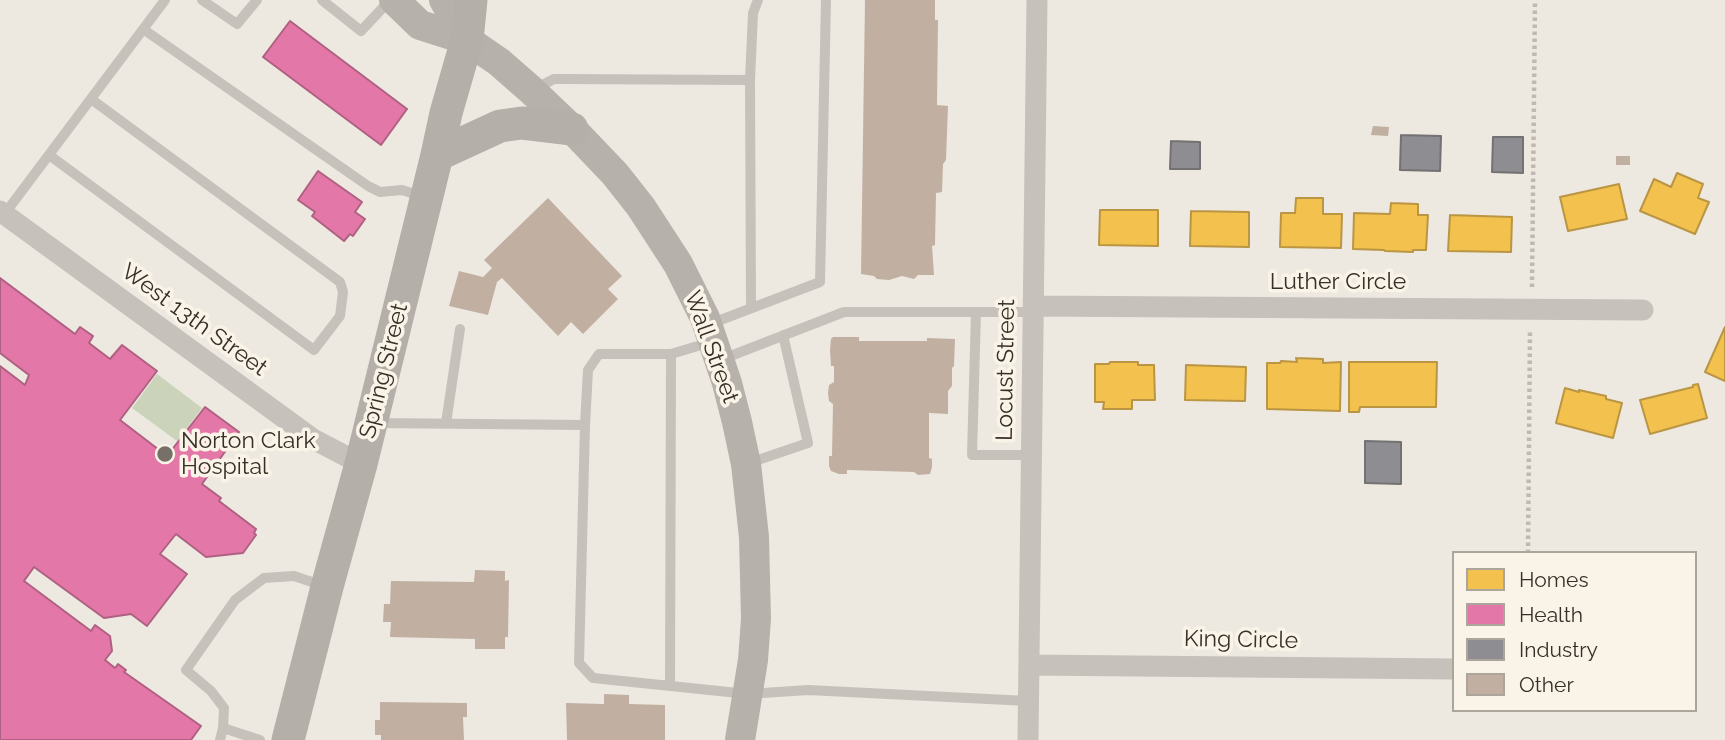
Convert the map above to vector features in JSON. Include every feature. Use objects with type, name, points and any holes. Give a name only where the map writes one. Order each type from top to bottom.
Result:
[{"type":"main road","name":"Spring Street","points":[[288,740],[372,422],[446,113],[467,40],[471,0]]},
{"type":"main road","points":[[437,155],[500,126],[522,123],[572,130]]},
{"type":"street","points":[[392,0],[420,25],[467,40]]},
{"type":"street","points":[[444,0],[467,40]]},
{"type":"street","name":"Locust Street","points":[[1028,740],[1037,0]]},
{"type":"street","name":"Wall Street","points":[[467,40],[499,62],[531,90],[615,174],[641,207],[678,264],[714,342],[731,396],[746,464],[754,537],[756,619],[740,740]]},
{"type":"street","name":"West 13th Street","points":[[2,215],[313,439],[361,464]]},
{"type":"street","name":"Luther Circle","points":[[1033,309],[1643,310]]},
{"type":"street","name":"King Circle","points":[[1029,665],[1452,668]]},
{"type":"lane","points":[[2,215],[50,155],[164,0]]},
{"type":"lane","points":[[202,0],[237,24],[257,0]]},
{"type":"lane","points":[[322,0],[361,31],[392,0]]},
{"type":"lane","points":[[751,309],[750,80],[753,13],[758,0]]},
{"type":"lane","points":[[714,342],[751,309],[820,282],[826,0]]},
{"type":"lane","points":[[143,29],[368,187],[380,192],[402,190],[426,198]]},
{"type":"lane","points":[[531,90],[554,79],[750,80]]},
{"type":"lane","points":[[50,155],[314,350],[340,316],[340,282],[91,99]]},
{"type":"lane","points":[[1028,701],[808,690],[748,694],[593,678],[579,663],[588,370],[598,354],[670,354],[714,342],[783,335],[844,312],[1033,309]]},
{"type":"lane","points":[[976,312],[972,454],[1032,455]]},
{"type":"lane","points":[[446,423],[460,329]]},
{"type":"lane","points":[[746,464],[808,443],[783,335]]},
{"type":"lane","points":[[670,354],[670,686]]},
{"type":"lane","points":[[372,422],[585,425]]},
{"type":"lane","points":[[220,740],[224,708],[211,691],[186,670],[235,600],[264,578],[294,576],[327,587]]},
{"type":"lane","points":[[223,728],[260,740]]},
{"type":"path","points":[[1532,288],[1535,0]]},
{"type":"path","points":[[1528,551],[1530,326]]},
{"type":"green space","points":[[157,374],[202,408],[177,441],[132,408]]},
{"type":"building: Homes","points":[[1677,173],[1703,184],[1698,198],[1709,202],[1695,234],[1640,211],[1654,179],[1671,187]]},
{"type":"building: Homes","points":[[1619,184],[1627,219],[1568,231],[1560,197]]},
{"type":"building: Homes","points":[[1296,198],[1323,198],[1323,214],[1342,214],[1341,248],[1280,247],[1281,213],[1295,213]]},
{"type":"building: Homes","points":[[1391,203],[1418,204],[1418,215],[1428,215],[1426,250],[1413,252],[1353,249],[1354,213],[1390,214]]},
{"type":"building: Homes","points":[[1100,210],[1158,210],[1158,246],[1099,245]]},
{"type":"building: Homes","points":[[1191,211],[1249,212],[1249,247],[1190,246]]},
{"type":"building: Homes","points":[[1450,215],[1512,217],[1511,252],[1448,251]]},
{"type":"building: Homes","points":[[1725,327],[1725,381],[1705,372]]},
{"type":"building: Homes","points":[[1296,358],[1323,359],[1323,363],[1341,362],[1340,411],[1267,409],[1267,363],[1297,362]]},
{"type":"building: Homes","points":[[1110,362],[1154,365],[1155,400],[1132,400],[1132,409],[1103,409],[1104,402],[1095,402],[1095,364]]},
{"type":"building: Homes","points":[[1349,362],[1437,362],[1436,407],[1360,407],[1359,412],[1349,412]]},
{"type":"building: Homes","points":[[1186,365],[1246,367],[1245,401],[1185,400]]},
{"type":"building: Homes","points":[[1698,384],[1707,418],[1650,434],[1640,400]]},
{"type":"building: Homes","points":[[1565,388],[1606,396],[1606,399],[1622,403],[1613,438],[1556,423]]},
{"type":"building: Health","points":[[290,21],[407,109],[381,145],[263,57]]},
{"type":"building: Health","points":[[318,171],[362,202],[355,212],[365,219],[353,236],[350,234],[344,241],[312,216],[315,212],[298,200]]},
{"type":"building: Health","name":"Norton Clark Hospital","points":[[0,278],[75,334],[80,327],[93,336],[89,343],[110,359],[122,345],[157,371],[120,420],[167,456],[205,407],[239,432],[202,484],[221,498],[219,501],[256,529],[256,535],[243,553],[206,557],[176,534],[160,554],[187,574],[147,626],[131,614],[104,618],[34,567],[24,581],[91,631],[95,625],[110,636],[112,651],[105,660],[115,668],[118,664],[126,670],[124,672],[201,726],[191,740],[0,740],[0,366],[25,385],[29,375],[0,353]]},
{"type":"building: Industry","points":[[1401,135],[1441,136],[1440,171],[1400,170]]},
{"type":"building: Industry","points":[[1493,137],[1523,137],[1523,173],[1492,172]]},
{"type":"building: Industry","points":[[1171,141],[1200,142],[1200,169],[1170,169]]},
{"type":"building: Industry","points":[[1365,441],[1401,442],[1401,484],[1365,483]]},
{"type":"building: Other","points":[[865,0],[935,0],[935,20],[938,20],[937,105],[948,106],[942,192],[936,193],[935,245],[932,246],[934,275],[918,275],[914,279],[902,276],[889,280],[861,274]]},
{"type":"building: Other","points":[[1373,126],[1389,127],[1388,136],[1371,135]]},
{"type":"building: Other","points":[[1616,156],[1630,156],[1630,165],[1616,165]]},
{"type":"building: Other","points":[[548,198],[622,276],[608,289],[618,299],[583,334],[571,322],[558,336],[502,278],[497,282],[488,315],[449,306],[459,271],[483,277],[492,268],[484,260]]},
{"type":"building: Other","points":[[833,337],[859,337],[859,341],[955,339],[952,386],[948,391],[948,414],[929,413],[929,458],[932,459],[930,474],[847,470],[847,474],[839,474],[831,471],[829,456],[832,456],[833,404],[829,401],[828,393],[829,385],[834,382],[830,350]]},
{"type":"building: Other","points":[[475,570],[505,571],[505,581],[509,580],[508,637],[505,637],[505,649],[475,649],[475,639],[390,637],[391,622],[383,622],[384,604],[390,604],[391,581],[474,582]]},
{"type":"building: Other","points":[[604,694],[629,695],[629,704],[665,705],[665,740],[567,740],[566,703],[604,704]]},
{"type":"building: Other","points":[[380,702],[467,703],[467,717],[463,717],[464,740],[381,740],[381,735],[375,735],[375,720],[380,720]]},
{"type":"place","name":"Norton Clark Hospital","points":[[165,454]]}]
